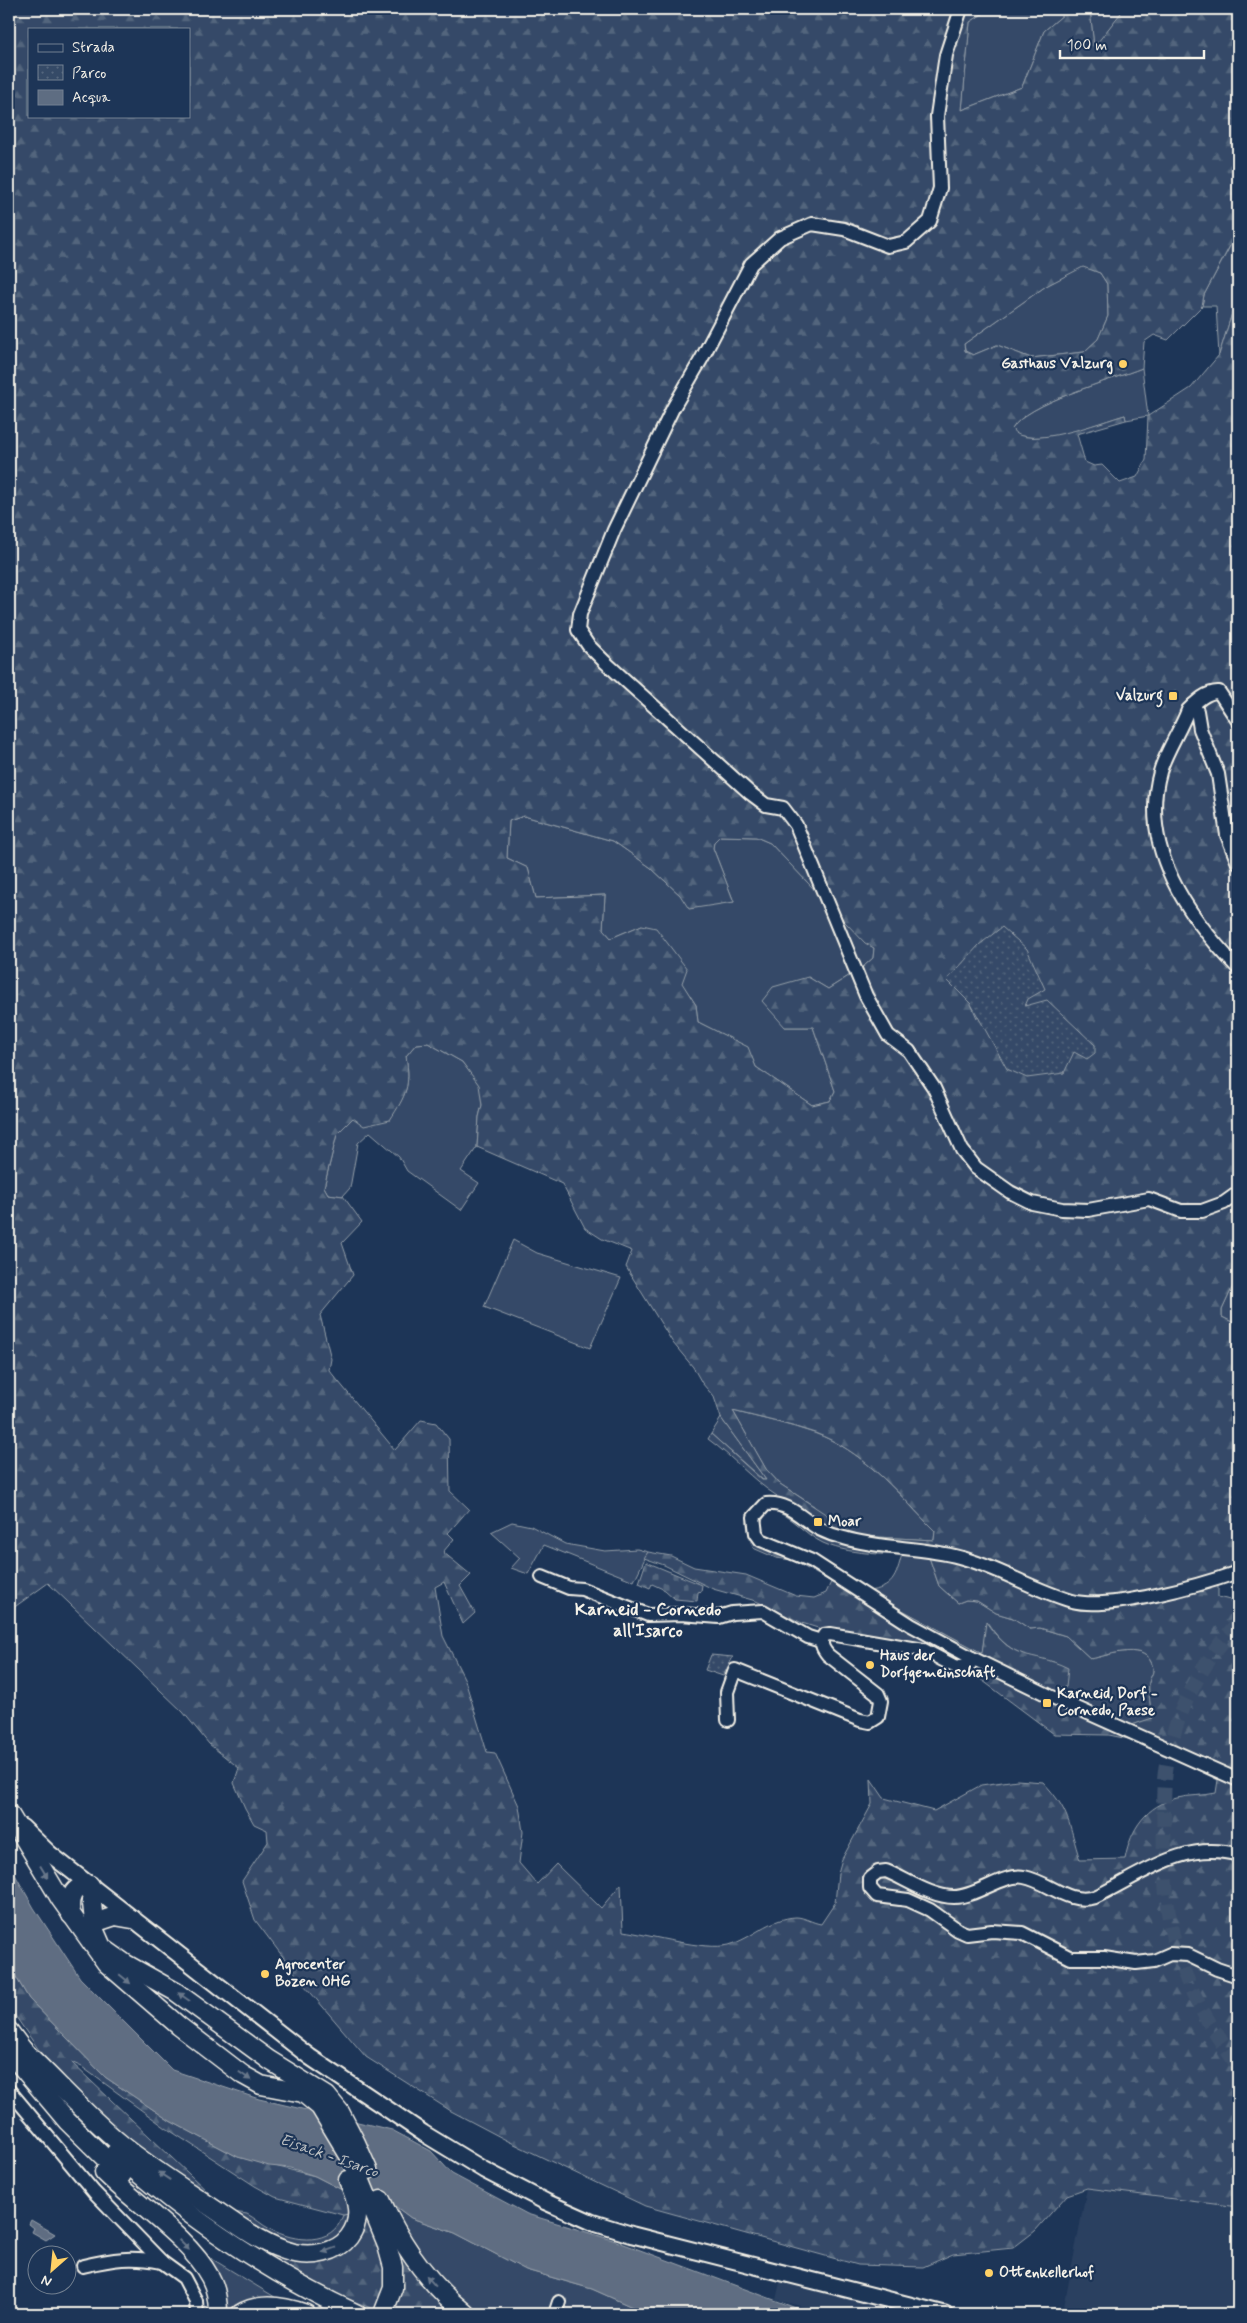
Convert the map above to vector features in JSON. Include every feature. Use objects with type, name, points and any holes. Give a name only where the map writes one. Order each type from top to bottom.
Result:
[{"type":"highway","points":[[9,1815],[71,1916],[106,1963],[179,2026],[243,2075],[260,2085],[303,2093],[327,2105]]},
{"type":"highway","points":[[71,1916],[69,1906],[72,1895],[79,1887],[90,1885],[97,1937],[108,1952],[176,1992],[269,2060],[315,2087],[327,2105],[395,2230],[428,2278],[466,2314]]},
{"type":"highway","points":[[94,1923],[115,1916],[132,1919]]},
{"type":"highway","points":[[9,2031],[15,2050],[98,2165],[199,2260],[211,2279],[217,2297],[218,2314]]},
{"type":"highway","points":[[15,2050],[120,2143],[158,2172],[235,2223],[271,2244],[293,2253],[306,2254],[329,2251],[339,2246],[353,2231],[358,2214],[355,2196],[342,2164],[338,2126]]},
{"type":"highway","points":[[15,2050],[87,2125],[141,2176],[184,2212],[250,2258],[357,2314]]},
{"type":"highway","points":[[67,2121],[110,2164],[177,2221],[244,2268],[330,2314]]},
{"type":"highway","points":[[338,2126],[378,2223],[393,2267],[393,2288],[384,2311]]},
{"type":"highway","points":[[240,2314],[251,2309],[264,2307],[306,2314]]},
{"type":"main road","points":[[9,1815],[50,1854],[310,2057],[406,2122],[484,2170],[591,2222],[945,2314]]},
{"type":"street","points":[[961,9],[946,55],[937,116],[940,188],[930,221],[906,242],[888,246],[844,229],[812,224],[780,238],[751,264],[673,408],[614,530],[580,614],[578,630],[588,645],[605,662],[750,793],[766,805],[783,808],[796,825],[866,996],[888,1034],[909,1052],[934,1088],[962,1150],[976,1168],[1010,1192],[1032,1203],[1062,1209],[1088,1210],[1149,1199],[1181,1211],[1202,1211],[1224,1203],[1238,1193]]},
{"type":"street","points":[[1238,721],[1219,692],[1210,692],[1191,707],[1160,771],[1153,812],[1158,841],[1170,876],[1191,912],[1238,968]]},
{"type":"street","points":[[1191,707],[1197,710],[1200,728],[1218,774],[1227,835],[1238,863]]},
{"type":"street","points":[[1238,1572],[1179,1589],[1116,1602],[1084,1603],[1057,1596],[961,1557],[931,1550],[866,1543],[836,1536],[820,1529],[782,1504],[766,1504],[759,1509],[754,1517],[754,1526],[761,1540],[812,1561],[911,1625],[972,1658],[1050,1696],[1238,1780]]},
{"type":"street","points":[[542,1577],[569,1588],[582,1589],[648,1615],[681,1614],[719,1617],[732,1613],[763,1611],[808,1637],[821,1641]]},
{"type":"street","points":[[728,1720],[727,1692],[735,1670],[860,1720],[870,1722],[878,1716],[881,1709],[881,1701],[878,1694],[828,1655],[821,1641],[824,1635],[830,1634],[924,1650],[956,1667],[970,1664],[972,1658]]},
{"type":"street","points":[[1238,1855],[1202,1851],[1175,1856],[1096,1898],[1086,1900],[1060,1894],[1022,1876],[1009,1878],[974,1893],[953,1897],[931,1891],[886,1871],[878,1872],[870,1878],[870,1888],[877,1896],[908,1900],[930,1910],[958,1930],[967,1934],[992,1931],[1022,1933],[1071,1958],[1104,1958],[1136,1962],[1154,1961],[1170,1954],[1188,1955],[1217,1969],[1238,1976]]},
{"type":"street","points":[[9,2090],[94,2192],[162,2262],[184,2278],[196,2301],[197,2314]]},
{"type":"street","points":[[83,2266],[117,2258],[137,2257],[162,2262]]},
{"type":"shaded area","points":[[1087,2188],[1238,2207],[1238,2314],[1067,2314],[1064,2307]]},
{"type":"shaded area","points":[[781,2278],[905,2309],[904,2314],[833,2314],[776,2300]]},
{"type":"green space","points":[[9,9],[990,9],[970,22],[962,110],[1022,87],[1044,31],[1070,9],[1090,9],[1094,47],[1124,9],[1238,9],[1238,239],[1234,238],[1204,295],[1202,306],[1168,340],[1154,335],[1144,342],[1142,368],[1051,401],[1020,419],[1012,429],[1020,435],[1032,437],[1048,436],[1065,433],[1125,415],[1126,420],[1077,434],[1085,462],[1094,466],[1102,465],[1120,483],[1137,477],[1146,460],[1148,416],[1191,388],[1219,355],[1238,294],[1238,1275],[1222,1310],[1222,1317],[1238,1325],[1238,1579],[1218,1586],[1218,1597],[1230,1600],[1238,1620],[1238,1743],[1233,1758],[1238,1761],[1238,2207],[1087,2188],[1067,2195],[1035,2231],[1013,2248],[953,2254],[923,2267],[858,2265],[645,2206],[508,2141],[451,2111],[366,2057],[305,1986],[255,1920],[242,1881],[268,1842],[267,1830],[254,1824],[234,1783],[239,1768],[209,1744],[183,1712],[48,1583],[9,1611]],"holes":[[[1083,267],[1100,273],[1107,284],[1108,316],[1098,339],[1084,352],[1031,358],[997,345],[973,355],[965,351],[964,344],[1046,286]],[[524,816],[613,841],[650,867],[680,895],[689,909],[734,902],[713,848],[714,842],[720,836],[756,837],[770,843],[865,943],[874,948],[873,958],[863,967],[828,989],[808,977],[773,987],[762,1001],[785,1027],[813,1027],[835,1091],[830,1101],[812,1105],[756,1067],[748,1047],[698,1022],[696,1005],[682,983],[687,969],[656,928],[642,925],[611,938],[603,929],[605,895],[536,898],[528,868],[507,858],[509,821]],[[971,1004],[1025,1006],[977,1018]],[[428,1043],[462,1062],[479,1085],[482,1105],[479,1117],[477,1147],[562,1184],[585,1228],[602,1239],[632,1251],[626,1267],[673,1343],[714,1397],[721,1418],[766,1480],[762,1480],[711,1434],[708,1439],[777,1496],[758,1504],[748,1514],[747,1528],[753,1548],[776,1558],[792,1560],[831,1582],[826,1593],[814,1598],[796,1596],[746,1575],[694,1567],[671,1556],[648,1552],[644,1558],[664,1565],[713,1589],[756,1601],[802,1623],[894,1652],[922,1657],[935,1663],[953,1677],[971,1672],[1054,1734],[1109,1735],[1138,1741],[1218,1780],[1216,1793],[1177,1798],[1157,1807],[1136,1828],[1125,1859],[1080,1860],[1064,1810],[1043,1782],[1017,1780],[981,1785],[934,1811],[884,1798],[871,1779],[872,1804],[842,1859],[838,1873],[835,1903],[821,1924],[799,1917],[787,1918],[770,1924],[746,1938],[729,1945],[706,1946],[623,1931],[621,1884],[601,1908],[556,1864],[537,1884],[519,1863],[523,1832],[519,1806],[495,1753],[487,1752],[465,1680],[443,1636],[435,1587],[444,1582],[463,1624],[475,1613],[460,1586],[471,1575],[443,1552],[454,1539],[448,1533],[469,1509],[450,1491],[449,1439],[436,1423],[421,1420],[395,1450],[329,1370],[331,1359],[320,1315],[353,1275],[342,1243],[362,1222],[343,1196],[328,1194],[324,1187],[337,1134],[353,1118],[364,1126],[390,1120],[406,1090],[408,1075],[406,1056],[416,1044]],[[733,1411],[815,1433],[847,1449],[903,1497],[935,1531],[934,1540],[858,1536],[832,1528],[832,1521],[827,1515],[780,1484],[766,1469]],[[772,1510],[786,1516],[823,1543],[848,1551],[929,1557],[939,1586],[958,1603],[966,1600],[977,1601],[996,1613],[1013,1618],[1030,1629],[1040,1628],[1066,1636],[1091,1659],[1127,1652],[1144,1654],[1150,1659],[1153,1668],[1149,1687],[1152,1718],[1132,1725],[1057,1693],[1058,1688],[1066,1687],[1068,1668],[1055,1662],[1024,1654],[1006,1645],[986,1622],[982,1653],[867,1591],[816,1556],[763,1534],[761,1523],[767,1512]]]},
{"type":"green space","points":[[990,9],[1070,9],[1044,31],[1022,87],[962,110],[970,22]]},
{"type":"green space","points":[[1090,9],[1124,9],[1094,48]]},
{"type":"green space","points":[[1235,237],[1238,239],[1238,294],[1219,355],[1216,306],[1202,306],[1204,295]]},
{"type":"green space","points":[[1083,266],[1100,273],[1107,284],[1108,316],[1098,339],[1084,352],[1031,358],[997,345],[973,355],[965,351],[964,344],[1046,286]]},
{"type":"green space","points":[[1142,368],[1148,416],[1126,420],[1125,415],[1055,436],[1027,437],[1015,434],[1012,429],[1020,419],[1051,401]]},
{"type":"green space","points":[[524,816],[613,841],[650,867],[680,895],[734,902],[713,848],[714,842],[720,836],[756,837],[770,843],[865,942],[874,948],[873,958],[863,967],[828,989],[808,977],[785,1027],[813,1027],[835,1091],[830,1101],[812,1105],[756,1067],[747,1047],[698,1022],[696,1005],[642,925],[611,938],[603,929],[605,895],[536,898],[528,868],[507,858],[509,821]]},
{"type":"green space","points":[[1002,927],[1027,949],[1045,989],[1028,999],[1025,1006],[1047,1000],[1095,1045],[1095,1053],[1087,1059],[1074,1052],[1064,1073],[1027,1078],[1007,1069],[971,1004],[947,980],[979,945]]},
{"type":"green space","points":[[428,1043],[462,1062],[480,1085],[482,1105],[479,1117],[477,1147],[461,1171],[479,1183],[461,1210],[407,1171],[399,1157],[370,1132],[358,1143],[350,1188],[343,1196],[328,1194],[324,1187],[337,1134],[353,1118],[389,1120],[400,1104],[406,1090],[408,1075],[406,1056],[416,1044]]},
{"type":"green space","points":[[513,1240],[537,1253],[621,1278],[590,1348],[484,1307]]},
{"type":"green space","points":[[1238,1275],[1238,1325],[1222,1317],[1222,1310]]},
{"type":"green space","points":[[733,1411],[814,1433],[847,1449],[890,1484],[935,1531],[934,1540],[858,1536],[832,1528],[814,1506],[780,1484],[766,1469]]},
{"type":"green space","points":[[721,1418],[766,1480],[763,1480],[711,1434]]},
{"type":"green space","points":[[512,1522],[531,1526],[565,1544],[605,1551],[637,1549],[648,1552],[634,1581],[544,1545],[528,1574],[511,1568],[520,1558],[491,1532]]},
{"type":"green space","points":[[902,1554],[929,1557],[939,1586],[958,1603],[966,1600],[977,1601],[996,1613],[1013,1618],[1030,1629],[1040,1628],[1066,1636],[1091,1659],[1127,1652],[1144,1654],[1150,1659],[1153,1668],[1149,1687],[1152,1719],[1132,1725],[1057,1694],[1054,1662],[1015,1651],[1001,1640],[987,1622],[982,1653],[867,1591],[883,1588],[892,1580],[898,1569]]},
{"type":"green space","points":[[646,1562],[702,1585],[701,1591],[698,1592],[697,1601],[675,1599],[665,1590],[652,1584],[650,1588],[639,1583]]},
{"type":"green space","points":[[711,1655],[733,1657],[723,1676],[705,1670]]},
{"type":"green space","points":[[9,1965],[29,1999],[105,2077],[170,2121],[238,2157],[315,2176],[348,2193],[354,2213],[343,2215],[275,2197],[166,2128],[82,2067],[71,2062],[210,2194],[208,2198],[164,2169],[103,2118],[41,2053],[9,2007]]},
{"type":"green space","points":[[210,2194],[231,2211],[247,2214],[267,2227],[290,2237],[301,2239],[322,2237],[331,2233],[343,2215],[354,2213],[350,2227],[322,2249],[280,2243],[208,2198]]},
{"type":"green space","points":[[388,2201],[411,2218],[455,2233],[526,2270],[592,2289],[648,2314],[476,2314],[432,2274]]},
{"type":"green space","points":[[363,2208],[376,2235],[387,2280],[378,2311],[336,2294],[275,2261],[282,2255],[328,2257]]},
{"type":"green space","points":[[387,2229],[458,2314],[389,2314]]},
{"type":"green space","points":[[199,2251],[288,2305],[221,2314]]},
{"type":"water","name":"Eisack - Isarco","points":[[9,1864],[34,1908],[80,1978],[172,2070],[259,2099],[392,2130],[431,2151],[452,2174],[527,2214],[616,2241],[812,2314],[648,2314],[592,2289],[526,2270],[455,2233],[411,2218],[388,2201],[348,2193],[315,2176],[290,2168],[269,2166],[238,2157],[170,2121],[105,2077],[29,1999],[9,1965]]},
{"type":"water","points":[[31,2220],[55,2234],[46,2240],[32,2232],[34,2228],[29,2224]]},
{"type":"tunnel","points":[[1238,1623],[1214,1652],[1194,1685],[1178,1719],[1166,1766],[1164,1787],[1164,1865],[1169,1916],[1174,1941],[1192,1991],[1218,2037],[1238,2065]]},
{"type":"place","name":"Gasthaus Valzurg","points":[[1123,364]]},
{"type":"place","name":"Valzurg","points":[[1173,696]]},
{"type":"place","name":"Moar","points":[[818,1522]]},
{"type":"place","name":"Haus der Dorfgemeinschaft","points":[[870,1665]]},
{"type":"place","name":"Karneid, Dorf - Cornedo, Paese","points":[[1047,1703]]},
{"type":"place","name":"Agrocenter Bozen OHG","points":[[265,1974]]},
{"type":"place","name":"Ottenkellerhof","points":[[989,2273]]},
{"type":"district","name":"Karneid - Cornedo all'Isarco","points":[[648,1620]]}]
